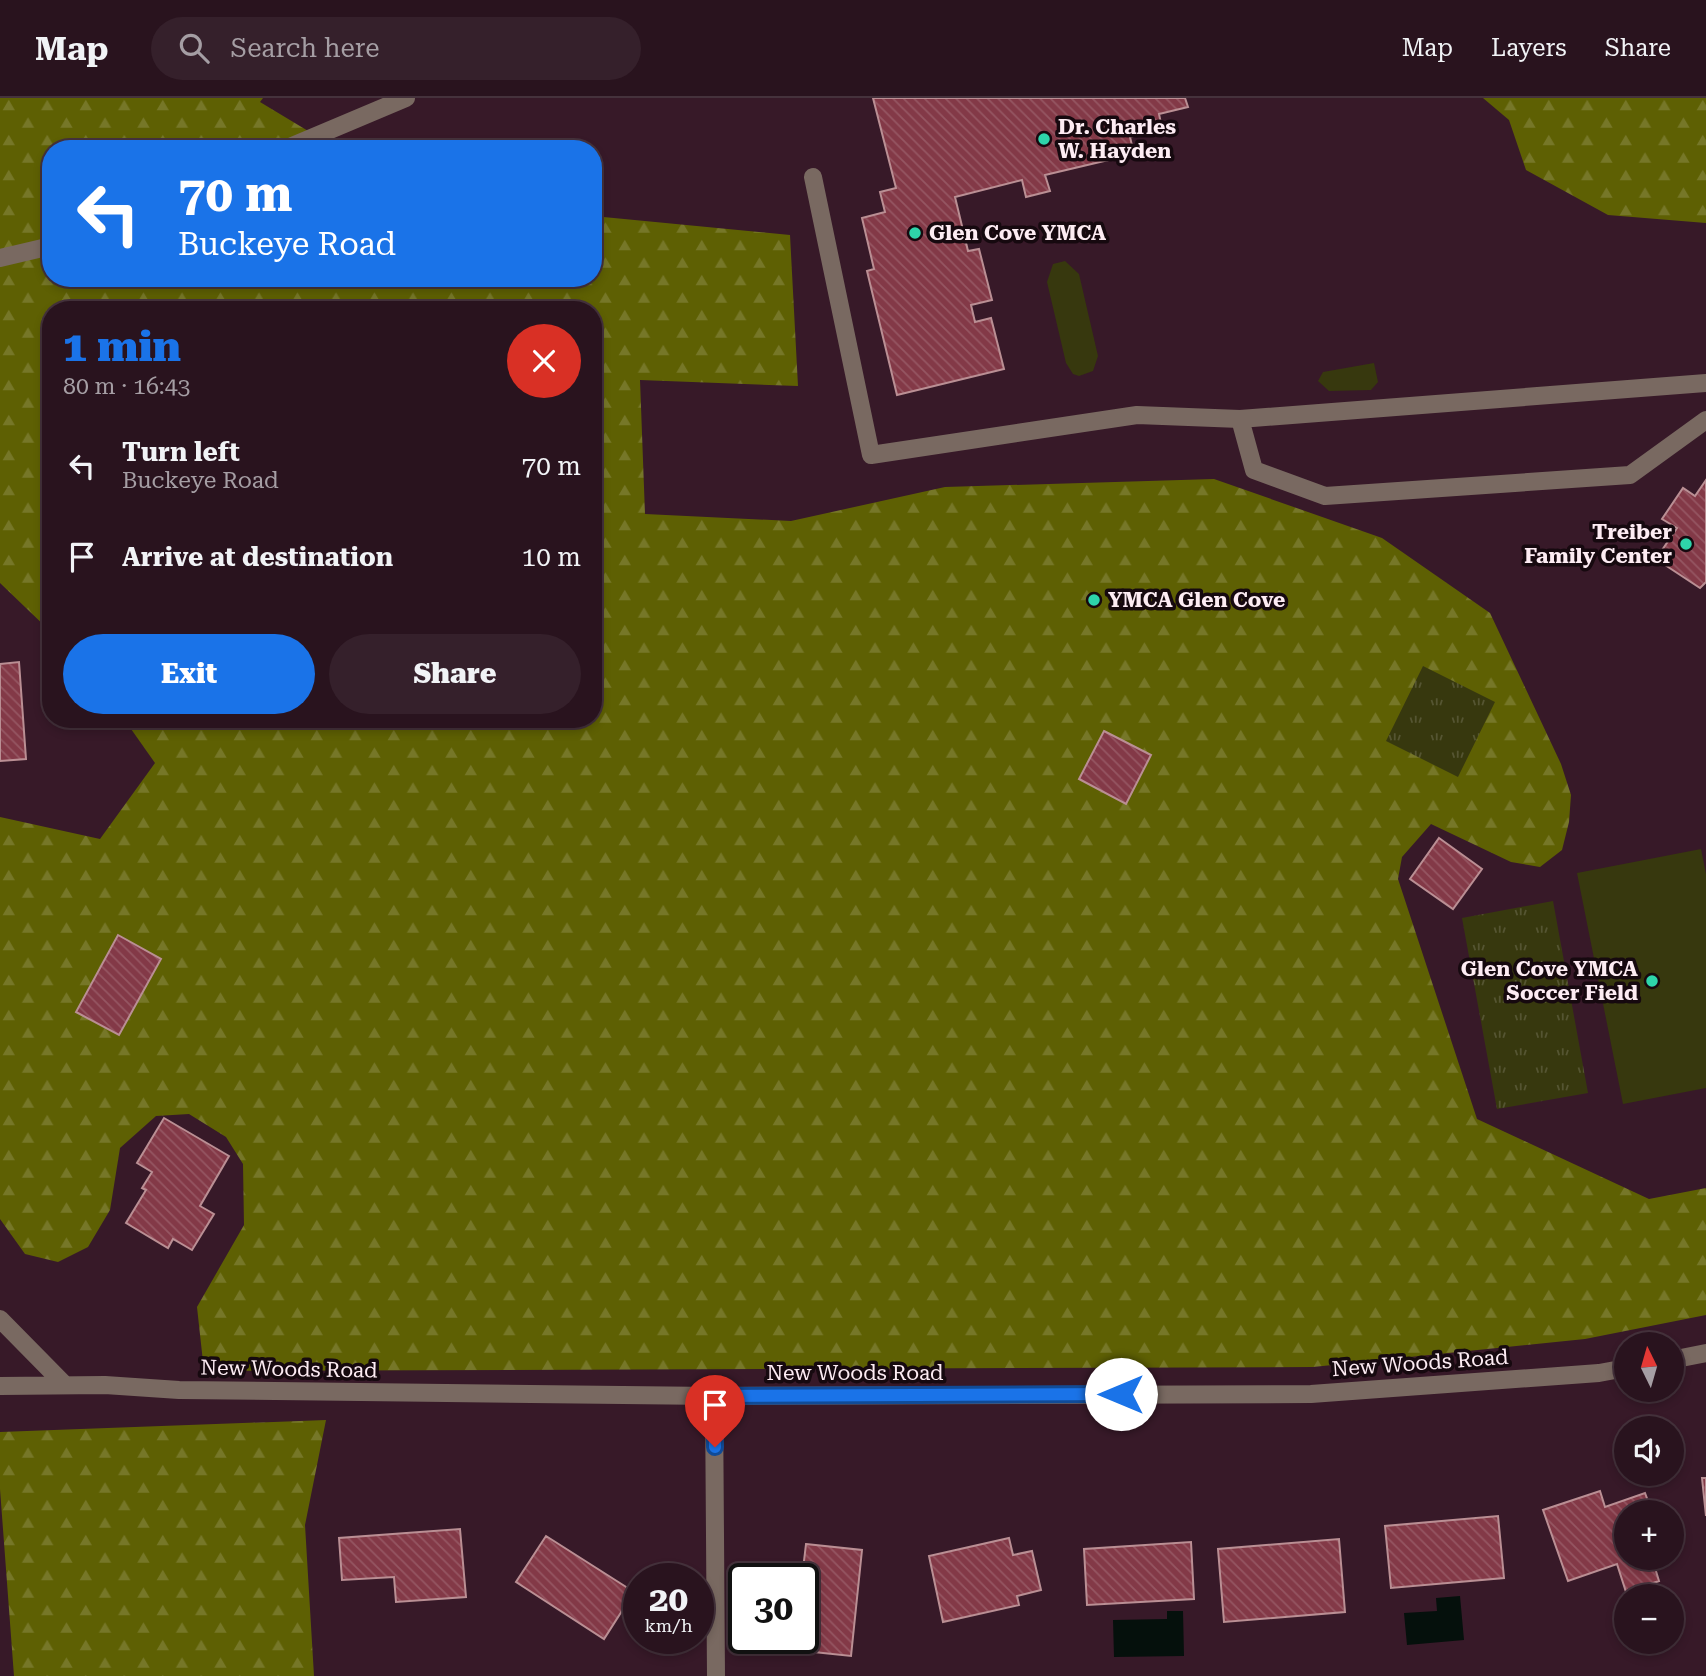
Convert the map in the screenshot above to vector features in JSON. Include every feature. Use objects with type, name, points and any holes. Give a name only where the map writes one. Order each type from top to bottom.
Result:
[{"type":"street","points":[[306,140],[406,98]]},
{"type":"street","points":[[813,177],[872,455],[1137,415],[1240,419],[1706,383]]},
{"type":"street","points":[[0,258],[42,248]]},
{"type":"street","points":[[1240,419],[1254,470],[1325,496],[1630,475],[1706,420]]},
{"type":"street","points":[[0,1319],[65,1385]]},
{"type":"street","points":[[1684,1357],[1706,1353]]},
{"type":"street","name":"New Woods Road","points":[[0,1386],[714,1396],[1311,1394],[1614,1370]]},
{"type":"street","points":[[714,1396],[716,1676]]},
{"type":"green space","points":[[0,98],[263,98],[260,102],[323,140],[42,140],[42,287],[602,287],[602,217],[790,235],[798,386],[640,380],[645,514],[791,521],[945,487],[1214,479],[1382,538],[1490,613],[1561,764],[1571,795],[1569,822],[1562,850],[1540,867],[1511,862],[1431,824],[1402,857],[1398,879],[1477,1119],[1649,1199],[1706,1188],[1706,1315],[1585,1339],[1313,1367],[204,1371],[197,1307],[244,1225],[243,1164],[226,1137],[189,1114],[156,1116],[120,1148],[110,1210],[88,1247],[58,1262],[25,1254],[0,1219],[0,817],[100,839],[155,763],[130,728],[602,728],[602,301],[42,301],[42,623],[0,583]]},
{"type":"green space","points":[[1483,98],[1706,98],[1706,223],[1608,215],[1526,170],[1509,120]]},
{"type":"green space","points":[[1065,261],[1079,274],[1098,356],[1093,371],[1079,376],[1073,374],[1066,363],[1047,282],[1053,264]]},
{"type":"green space","points":[[1374,363],[1378,382],[1371,390],[1329,391],[1318,381],[1323,372]]},
{"type":"green space","points":[[1423,666],[1495,702],[1458,777],[1386,741]]},
{"type":"green space","name":"Glen Cove YMCA Soccer Field","points":[[1701,849],[1706,874],[1706,1088],[1623,1104],[1577,873]]},
{"type":"green space","points":[[1553,901],[1588,1093],[1497,1109],[1462,918]]},
{"type":"green space","points":[[326,1420],[305,1525],[314,1676],[14,1676],[0,1489],[0,1432]]},
{"type":"shaded area","points":[[1460,1596],[1464,1640],[1407,1645],[1404,1613],[1437,1611],[1436,1598]]},
{"type":"shaded area","points":[[1167,1611],[1183,1611],[1184,1656],[1114,1657],[1113,1620],[1167,1619]]},
{"type":"building","name":"Glen Cove YMCA","points":[[873,98],[1185,98],[1188,107],[1159,114],[1162,128],[1130,137],[1134,154],[1045,175],[1050,191],[1026,197],[1022,180],[955,197],[968,251],[979,249],[992,300],[971,305],[975,322],[991,318],[1004,369],[897,395],[867,271],[874,269],[862,218],[885,212],[880,192],[896,188]]},
{"type":"building","name":"Treiber Family Center","points":[[1706,480],[1706,582],[1700,588],[1656,559],[1677,528],[1662,519],[1683,488],[1695,496]]},
{"type":"building","points":[[19,662],[26,759],[0,761],[0,664]]},
{"type":"building","points":[[1104,731],[1151,755],[1126,804],[1079,779]]},
{"type":"building","points":[[1439,838],[1482,869],[1453,909],[1410,879]]},
{"type":"building","points":[[118,935],[161,959],[119,1035],[76,1012]]},
{"type":"building","points":[[164,1118],[229,1156],[200,1206],[214,1214],[192,1250],[173,1239],[168,1248],[126,1223],[146,1190],[142,1188],[152,1172],[137,1163]]},
{"type":"building","points":[[1702,1478],[1706,1478],[1706,1516]]},
{"type":"building","points":[[1600,1491],[1605,1507],[1614,1504],[1614,1565],[1568,1581],[1543,1510]]},
{"type":"building","points":[[1645,1493],[1648,1500],[1625,1500]]},
{"type":"building","points":[[1498,1516],[1504,1578],[1391,1588],[1385,1526]]},
{"type":"building","points":[[460,1529],[466,1597],[396,1602],[394,1577],[342,1580],[339,1538]]},
{"type":"building","points":[[546,1536],[623,1585],[623,1609],[604,1639],[516,1582]]},
{"type":"building","points":[[1009,1538],[1013,1555],[1032,1551],[1041,1590],[1017,1596],[1019,1605],[943,1622],[929,1556]]},
{"type":"building","points":[[1339,1539],[1345,1612],[1224,1622],[1218,1549]]},
{"type":"building","points":[[1191,1542],[1194,1599],[1087,1605],[1084,1549]]},
{"type":"building","points":[[806,1544],[862,1550],[851,1656],[819,1653],[819,1563],[804,1563]]},
{"type":"building","points":[[1619,1570],[1656,1570],[1659,1581],[1650,1584],[1623,1584]]},
{"type":"place","name":"Dr. Charles W. Hayden","points":[[1044,139]]},
{"type":"place","name":"Glen Cove YMCA","points":[[915,233]]},
{"type":"place","name":"Treiber Family Center","points":[[1686,544]]},
{"type":"place","name":"YMCA Glen Cove","points":[[1094,600]]},
{"type":"place","name":"Glen Cove YMCA Soccer Field","points":[[1652,981]]},
{"type":"route","points":[[715,1447],[714,1396],[1121,1394]]}]
